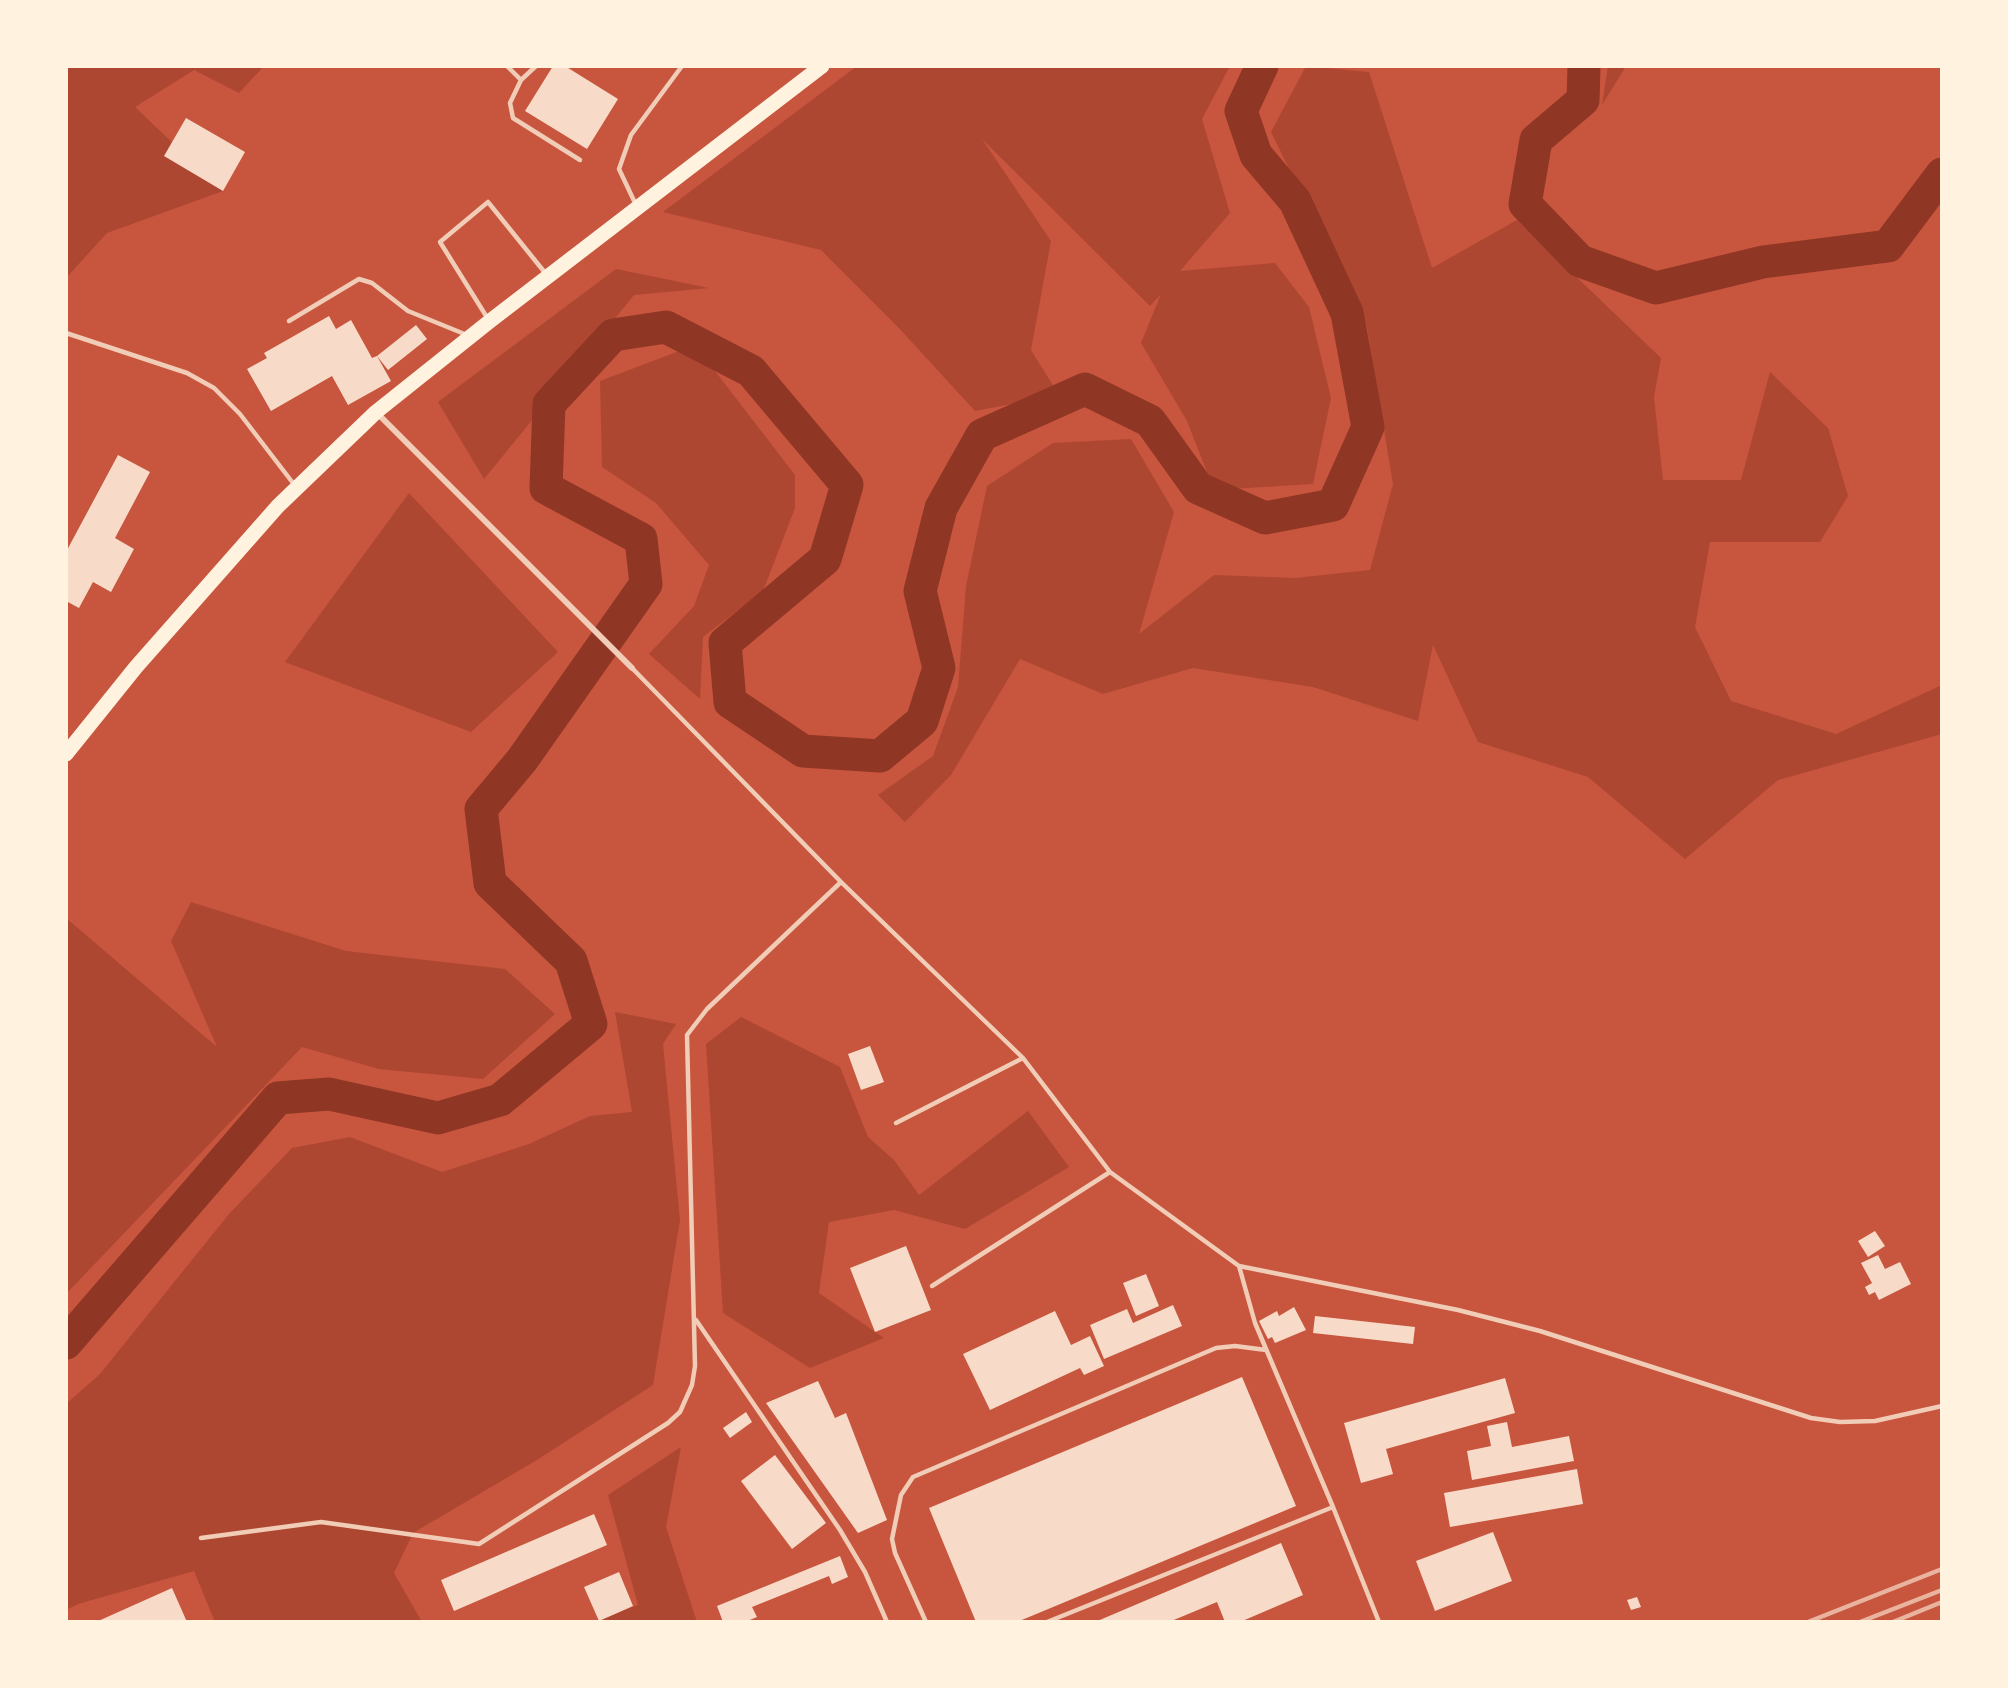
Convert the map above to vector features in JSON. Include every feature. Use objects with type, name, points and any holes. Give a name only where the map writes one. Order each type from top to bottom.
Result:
[{"type":"main road","points":[[66,754],[136,667],[296,487],[376,412],[489,321],[822,66]]},
{"type":"street","points":[[376,412],[632,668]]},
{"type":"lane","points":[[507,66],[521,80]]},
{"type":"lane","points":[[536,66],[521,80],[510,103],[513,118],[580,160]]},
{"type":"lane","points":[[673,66],[678,71]]},
{"type":"lane","points":[[637,208],[619,169],[631,135],[682,66]]},
{"type":"lane","points":[[489,321],[440,242],[488,202],[548,276]]},
{"type":"lane","points":[[289,321],[352,282],[365,280],[408,311],[470,336]]},
{"type":"lane","points":[[66,333],[187,372],[214,388],[240,414],[296,487]]},
{"type":"lane","points":[[632,668],[841,882],[1023,1058],[1110,1172],[1239,1266],[1458,1310],[1540,1331],[1811,1418],[1840,1422],[1875,1421],[1942,1406]]},
{"type":"lane","points":[[201,1538],[321,1522],[478,1544],[668,1423],[680,1412],[692,1385],[696,1320],[693,1297],[687,1035],[707,1009],[841,882]]},
{"type":"lane","points":[[896,1123],[1023,1058]]},
{"type":"lane","points":[[932,1286],[1110,1172]]},
{"type":"lane","points":[[1239,1266],[1255,1323],[1379,1622]]},
{"type":"lane","points":[[696,1320],[840,1530],[865,1572],[887,1622]]},
{"type":"lane","points":[[926,1622],[895,1553],[892,1539],[901,1495],[913,1477],[1216,1348],[1235,1346],[1266,1350]]},
{"type":"lane","points":[[1047,1622],[1333,1508]]},
{"type":"shaded area","points":[[66,66],[264,66],[239,93],[194,70],[135,107],[223,191],[107,233],[66,278]]},
{"type":"shaded area","points":[[857,66],[1230,66],[1202,119],[1230,213],[1180,271],[1275,263],[1309,307],[1331,398],[1313,484],[1214,490],[1187,421],[1141,343],[1161,294],[1150,306],[982,139],[1051,241],[1031,350],[1059,395],[975,411],[897,326],[821,250],[663,212]]},
{"type":"shaded area","points":[[1306,66],[1369,72],[1432,268],[1517,220],[1661,358],[1654,397],[1663,480],[1741,480],[1770,372],[1828,428],[1848,496],[1820,542],[1710,542],[1695,627],[1731,701],[1836,734],[1942,685],[1942,734],[1778,780],[1685,859],[1588,777],[1478,742],[1433,645],[1418,721],[1313,687],[1193,668],[1103,694],[1020,659],[951,775],[905,822],[878,795],[933,756],[958,687],[966,586],[987,486],[1053,443],[1131,439],[1174,512],[1139,634],[1214,575],[1295,578],[1370,570],[1393,484],[1367,327],[1271,132]]},
{"type":"shaded area","points":[[1608,66],[1626,66],[1602,105]]},
{"type":"shaded area","points":[[616,269],[709,288],[634,295],[484,479],[438,402]]},
{"type":"shaded area","points":[[695,345],[795,475],[795,508],[763,591],[703,637],[700,699],[649,654],[694,606],[709,565],[656,503],[602,467],[600,381]]},
{"type":"shaded area","points":[[409,493],[558,652],[471,732],[285,662]]},
{"type":"shaded area","points":[[191,902],[346,951],[505,969],[555,1014],[483,1079],[379,1069],[302,1047],[66,1294],[66,918],[217,1047],[171,941]]},
{"type":"shaded area","points":[[615,1012],[676,1024],[663,1044],[680,1220],[653,1385],[537,1460],[413,1533],[394,1573],[422,1622],[215,1622],[194,1571],[78,1604],[66,1610],[66,1404],[100,1374],[229,1214],[292,1148],[350,1137],[442,1172],[529,1144],[590,1116],[632,1112]]},
{"type":"shaded area","points":[[741,1017],[840,1067],[868,1137],[894,1160],[919,1195],[1028,1111],[1069,1167],[965,1229],[894,1210],[829,1222],[819,1293],[884,1338],[810,1368],[723,1313],[706,1044]]},
{"type":"shaded area","points":[[681,1447],[666,1527],[697,1622],[595,1622],[638,1605],[608,1495]]},
{"type":"building","points":[[553,66],[565,66],[618,99],[587,149],[525,111]]},
{"type":"building","points":[[186,118],[245,152],[223,191],[164,156]]},
{"type":"building","points":[[329,316],[336,329],[351,320],[372,358],[377,356],[391,381],[348,405],[332,376],[271,411],[247,369],[267,358],[264,353]]},
{"type":"building","points":[[416,325],[427,339],[388,370],[377,356]]},
{"type":"building","points":[[118,455],[150,472],[115,538],[134,549],[111,592],[93,582],[79,608],[66,601],[66,552]]},
{"type":"building","points":[[870,1046],[884,1082],[861,1090],[848,1054]]},
{"type":"building","points":[[1875,1231],[1885,1246],[1868,1257],[1858,1241]]},
{"type":"building","points":[[906,1246],[931,1310],[875,1332],[850,1268]]},
{"type":"building","points":[[1878,1255],[1885,1269],[1900,1262],[1911,1284],[1879,1300],[1875,1292],[1869,1295],[1865,1287],[1872,1283],[1861,1263]]},
{"type":"building","points":[[1146,1274],[1159,1306],[1136,1316],[1123,1283]]},
{"type":"building","points":[[1173,1305],[1182,1326],[1104,1359],[1090,1325],[1127,1309],[1133,1323]]},
{"type":"building","points":[[1294,1307],[1306,1330],[1275,1343],[1272,1337],[1268,1339],[1259,1321],[1277,1311],[1279,1316]]},
{"type":"building","points":[[1055,1311],[1071,1345],[1090,1336],[1104,1366],[1084,1375],[1080,1368],[990,1410],[963,1354]]},
{"type":"building","points":[[1315,1316],[1415,1327],[1413,1344],[1313,1333]]},
{"type":"building","points":[[1242,1377],[1296,1506],[1017,1622],[976,1622],[929,1508]]},
{"type":"building","points":[[1505,1378],[1515,1413],[1386,1449],[1393,1474],[1361,1483],[1344,1423]]},
{"type":"building","points":[[818,1381],[835,1418],[846,1413],[887,1520],[858,1533],[766,1403]]},
{"type":"building","points":[[746,1412],[752,1422],[730,1438],[723,1428]]},
{"type":"building","points":[[1507,1422],[1512,1447],[1569,1436],[1574,1461],[1472,1480],[1467,1451],[1491,1446],[1487,1426]]},
{"type":"building","points":[[775,1455],[826,1523],[792,1549],[741,1481]]},
{"type":"building","points":[[1577,1469],[1583,1504],[1450,1527],[1444,1493]]},
{"type":"building","points":[[594,1514],[607,1545],[454,1611],[441,1580]]},
{"type":"building","points":[[1493,1532],[1512,1581],[1435,1611],[1416,1561]]},
{"type":"building","points":[[1281,1543],[1303,1595],[1240,1622],[1225,1622],[1217,1602],[1169,1622],[1095,1622]]},
{"type":"building","points":[[840,1556],[848,1577],[832,1584],[829,1576],[752,1607],[757,1617],[745,1622],[723,1622],[717,1606]]},
{"type":"building","points":[[619,1572],[633,1606],[599,1621],[584,1587]]},
{"type":"building","points":[[172,1588],[187,1622],[96,1622]]},
{"type":"building","points":[[1637,1597],[1641,1607],[1631,1610],[1627,1600]]},
{"type":"waterway","points":[[66,1343],[278,1098],[329,1094],[438,1118],[500,1100],[591,1024],[571,961],[490,883],[481,809],[522,760],[646,584],[641,539],[546,488],[549,404],[613,335],[666,327],[751,371],[847,485],[825,559],[725,643],[730,702],[803,751],[880,756],[922,721],[939,668],[920,591],[941,508],[982,435],[1085,389],[1150,421],[1198,488],[1265,518],[1333,505],[1368,427],[1347,313],[1295,201],[1256,155],[1241,111],[1262,66]]},
{"type":"waterway","points":[[1584,66],[1583,100],[1536,140],[1525,204],[1580,261],[1656,288],[1763,262],[1888,246],[1942,174]]},
{"type":"railway","points":[[1808,1622],[1942,1569]]},
{"type":"railway","points":[[1860,1622],[1942,1590]]},
{"type":"railway","points":[[1893,1622],[1942,1602]]}]
